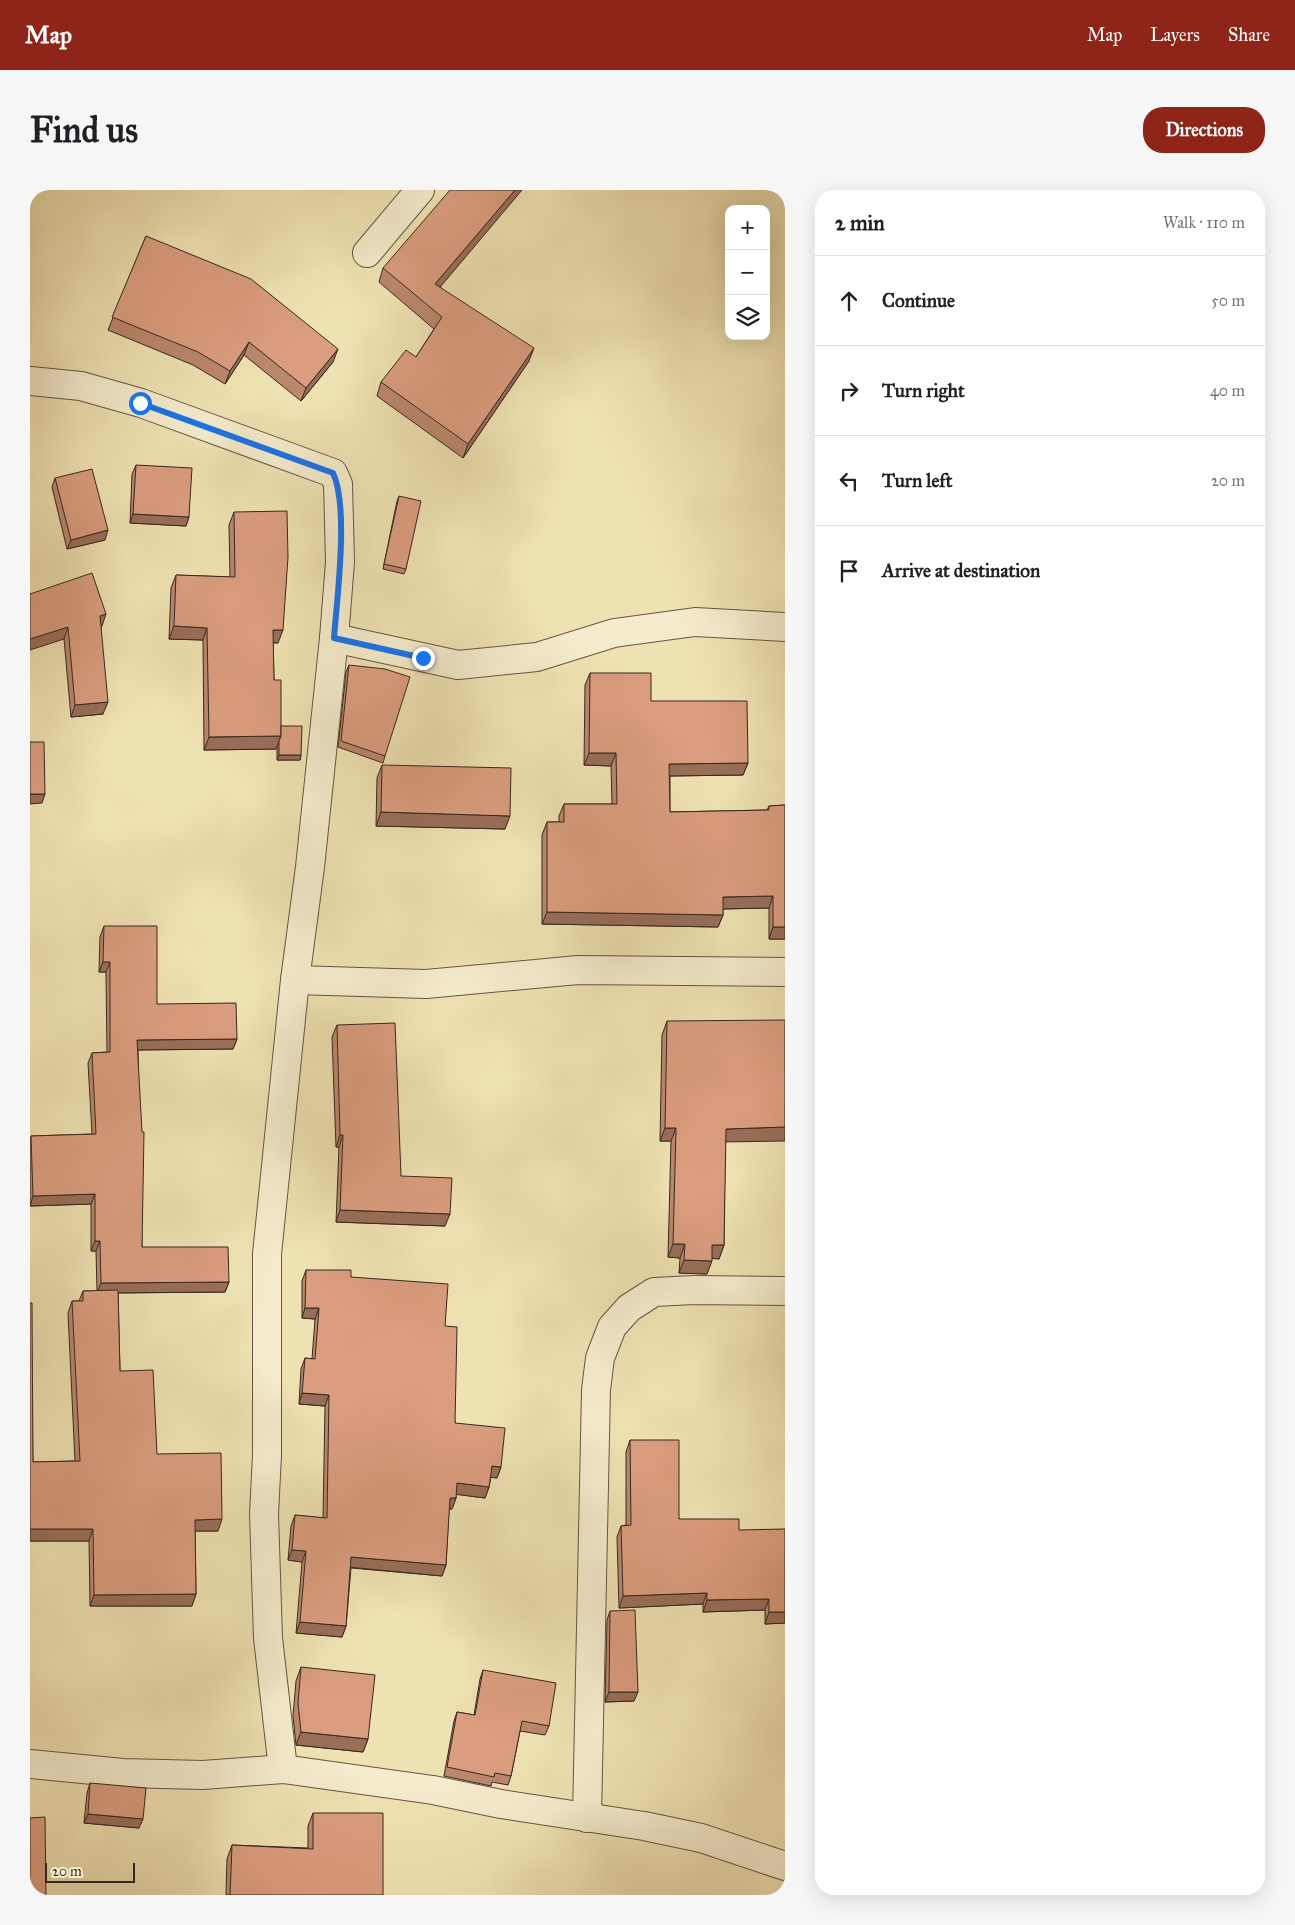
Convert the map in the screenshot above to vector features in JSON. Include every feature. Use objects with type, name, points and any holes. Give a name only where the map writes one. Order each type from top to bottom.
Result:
[{"type":"street","points":[[367,253],[420,190]]},
{"type":"street","points":[[30,381],[81,386],[140,403],[333,473],[338,484],[340,501],[340,562],[334,638],[310,867],[295,980],[267,1254],[267,1455],[264,1514],[268,1638],[283,1769]]},
{"type":"street","points":[[334,638],[458,665],[537,657],[614,633],[695,622],[785,627]]},
{"type":"street","points":[[295,980],[426,984],[578,970],[785,972]]},
{"type":"street","points":[[588,1818],[596,1390],[600,1358],[612,1327],[629,1308],[654,1292],[694,1290],[785,1291]]},
{"type":"street","points":[[30,1764],[123,1773],[203,1775],[283,1769],[432,1790],[501,1804],[644,1826],[701,1838],[785,1866]]},
{"type":"building","points":[[450,190],[515,190],[435,284],[534,348],[468,444],[381,382],[406,350],[416,357],[442,317],[383,268]]},
{"type":"building","points":[[146,236],[251,279],[338,349],[306,388],[249,342],[230,371],[198,352],[112,317]]},
{"type":"building","points":[[136,465],[192,468],[189,517],[133,514]]},
{"type":"building","points":[[92,469],[108,530],[71,540],[55,478]]},
{"type":"building","points":[[399,496],[421,501],[406,569],[384,564]]},
{"type":"building","points":[[287,511],[288,557],[283,630],[273,630],[274,680],[281,680],[281,736],[209,737],[207,628],[174,626],[176,575],[235,577],[234,512]]},
{"type":"building","points":[[92,573],[106,614],[100,616],[108,702],[75,705],[68,627],[30,639],[30,594]]},
{"type":"building","points":[[349,665],[385,669],[410,677],[385,756],[341,741]]},
{"type":"building","points":[[590,673],[651,673],[651,701],[747,701],[748,763],[669,764],[670,812],[769,810],[769,806],[785,805],[785,927],[773,927],[773,896],[723,897],[723,915],[547,912],[547,822],[564,822],[564,804],[617,804],[616,753],[589,753]]},
{"type":"building","points":[[281,726],[302,726],[301,755],[279,755]]},
{"type":"building","points":[[30,742],[44,742],[45,794],[30,794]]},
{"type":"building","points":[[382,765],[511,768],[510,816],[381,812]]},
{"type":"building","points":[[104,926],[157,926],[157,1004],[236,1003],[237,1039],[137,1040],[142,1132],[144,1132],[142,1247],[228,1247],[229,1282],[101,1283],[100,1241],[95,1241],[95,1194],[33,1196],[31,1136],[96,1134],[92,1053],[110,1052],[110,962],[103,962]]},
{"type":"building","points":[[785,1020],[785,1127],[726,1129],[724,1245],[712,1245],[712,1261],[684,1260],[685,1244],[673,1244],[676,1128],[665,1128],[667,1021]]},
{"type":"building","points":[[395,1023],[401,1176],[452,1178],[450,1214],[340,1210],[343,1135],[340,1135],[337,1025]]},
{"type":"building","points":[[306,1270],[351,1270],[351,1277],[448,1284],[445,1326],[457,1327],[455,1423],[505,1428],[501,1467],[492,1466],[489,1487],[457,1483],[456,1498],[450,1498],[446,1565],[351,1557],[346,1626],[300,1622],[306,1551],[292,1550],[295,1515],[327,1518],[329,1395],[302,1393],[305,1358],[315,1359],[319,1308],[305,1308]]},
{"type":"building","points":[[118,1290],[120,1371],[153,1370],[157,1454],[221,1453],[222,1519],[195,1520],[196,1594],[94,1595],[93,1529],[30,1529],[30,1303],[32,1303],[33,1462],[80,1461],[72,1301],[83,1301],[83,1291]]},
{"type":"building","points":[[630,1440],[679,1440],[679,1519],[739,1519],[739,1530],[785,1529],[785,1612],[769,1612],[769,1599],[707,1600],[707,1593],[623,1596],[621,1526],[631,1525]]},
{"type":"building","points":[[635,1610],[638,1692],[609,1692],[610,1611]]},
{"type":"building","points":[[301,1667],[375,1675],[368,1739],[301,1732],[298,1703]]},
{"type":"building","points":[[483,1670],[556,1683],[549,1726],[522,1721],[511,1776],[495,1773],[494,1777],[447,1767],[457,1712],[475,1715]]},
{"type":"building","points":[[90,1783],[146,1788],[143,1819],[88,1814]]},
{"type":"building","points":[[313,1813],[383,1813],[383,1895],[230,1895],[232,1845],[313,1849]]},
{"type":"building","points":[[45,1817],[46,1895],[30,1895],[30,1818]]},
{"type":"route","points":[[140,403],[226,436],[333,473],[338,484],[340,501],[340,562],[334,638],[423,658]]}]
